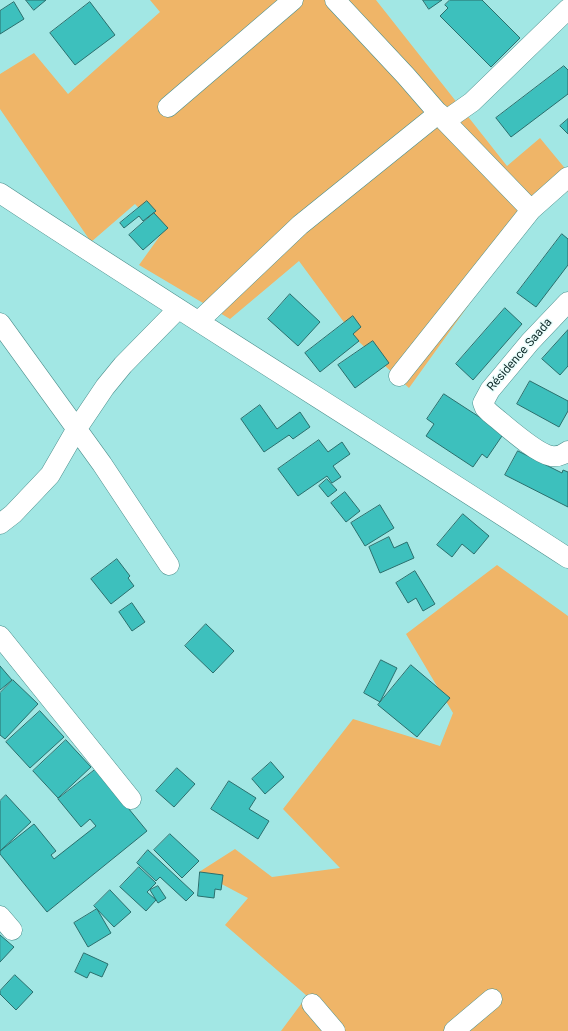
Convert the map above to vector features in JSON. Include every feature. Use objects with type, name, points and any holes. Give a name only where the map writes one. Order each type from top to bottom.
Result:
[{"type":"street","points":[[168,107],[293,0]]},
{"type":"street","points":[[335,0],[442,117],[531,210]]},
{"type":"street","points":[[199,321],[300,225],[442,117],[472,102],[568,10]]},
{"type":"street","points":[[399,376],[531,210],[568,177]]},
{"type":"street","points":[[0,193],[178,309],[568,558]]},
{"type":"street","name":"Résidence Saada","points":[[568,302],[530,342],[490,390],[483,403],[484,408],[490,413],[542,452],[554,456],[560,456],[568,451]]},
{"type":"street","points":[[0,524],[13,514],[50,475],[76,430],[105,388],[123,366],[178,309]]},
{"type":"street","points":[[0,323],[169,565]]},
{"type":"street","points":[[0,636],[131,799]]},
{"type":"street","points":[[454,1031],[492,999]]},
{"type":"street","points":[[312,1004],[334,1031]]},
{"type":"shaded area","points":[[150,0],[376,0],[507,166],[540,138],[568,172],[568,191],[529,221],[409,388],[357,340],[299,261],[230,319],[139,265],[162,233],[135,204],[91,242],[0,109],[0,74],[34,53],[68,94],[160,12]]},
{"type":"shaded area","points":[[497,565],[568,616],[568,1031],[281,1031],[307,996],[225,925],[248,898],[199,872],[235,849],[272,877],[340,868],[283,809],[353,719],[440,746],[453,713],[406,634]]},
{"type":"building","points":[[26,0],[46,0],[34,10]]},
{"type":"building","points":[[423,0],[442,0],[429,9]]},
{"type":"building","points":[[450,0],[482,0],[520,38],[491,67],[440,16],[448,8],[445,5]]},
{"type":"building","points":[[14,2],[24,19],[0,34],[0,11]]},
{"type":"building","points":[[90,2],[115,35],[75,65],[50,33]]},
{"type":"building","points":[[564,66],[568,70],[568,94],[511,137],[496,118]]},
{"type":"building","points":[[568,119],[568,134],[560,126]]},
{"type":"building","points":[[147,201],[156,211],[143,221],[139,216],[124,228],[120,223]]},
{"type":"building","points":[[154,213],[168,228],[143,250],[129,235]]},
{"type":"building","points":[[562,234],[568,239],[568,265],[536,307],[517,293]]},
{"type":"building","points":[[290,294],[320,322],[298,346],[268,319]]},
{"type":"building","points":[[505,308],[522,324],[473,380],[456,364]]},
{"type":"building","points":[[353,316],[361,327],[353,334],[359,341],[320,372],[305,353]]},
{"type":"building","points":[[568,330],[568,366],[560,375],[542,359]]},
{"type":"building","points":[[373,341],[389,363],[355,388],[338,365]]},
{"type":"building","points":[[530,381],[568,401],[568,411],[559,427],[517,404]]},
{"type":"building","points":[[444,394],[504,433],[487,458],[482,454],[473,467],[426,436],[434,424],[427,419]]},
{"type":"building","points":[[260,405],[277,429],[300,412],[310,427],[293,439],[289,435],[264,452],[241,419]]},
{"type":"building","points":[[319,440],[328,452],[342,442],[350,454],[333,466],[341,477],[332,483],[327,476],[298,496],[278,469]]},
{"type":"building","points":[[518,451],[562,473],[563,470],[568,472],[568,507],[505,475]]},
{"type":"building","points":[[327,479],[337,490],[328,497],[319,486]]},
{"type":"building","points":[[345,492],[360,511],[346,522],[331,503]]},
{"type":"building","points":[[380,505],[394,528],[365,546],[351,523]]},
{"type":"building","points":[[463,514],[489,536],[474,554],[462,544],[452,557],[437,545]]},
{"type":"building","points":[[389,537],[394,548],[407,542],[414,558],[380,573],[369,547]]},
{"type":"building","points":[[117,559],[130,576],[128,578],[134,586],[111,604],[91,579]]},
{"type":"building","points":[[415,571],[435,604],[423,611],[416,598],[408,603],[396,583]]},
{"type":"building","points":[[132,603],[145,622],[132,631],[119,612]]},
{"type":"building","points":[[206,624],[234,651],[213,673],[185,646]]},
{"type":"building","points":[[381,660],[397,668],[380,702],[364,693]]},
{"type":"building","points":[[411,665],[450,698],[417,737],[378,705]]},
{"type":"building","points":[[0,666],[12,680],[0,690]]},
{"type":"building","points":[[13,680],[38,704],[5,739],[0,735],[0,693]]},
{"type":"building","points":[[40,711],[64,737],[30,768],[6,742]]},
{"type":"building","points":[[66,740],[91,767],[58,798],[33,771]]},
{"type":"building","points":[[271,762],[284,777],[265,794],[252,779]]},
{"type":"building","points":[[177,768],[195,784],[174,807],[156,791]]},
{"type":"building","points":[[96,769],[147,831],[47,912],[0,854],[0,851],[34,824],[56,851],[51,855],[54,859],[96,826],[90,819],[81,827],[58,799]]},
{"type":"building","points":[[229,781],[256,798],[249,809],[269,821],[258,839],[211,809]]},
{"type":"building","points":[[6,795],[31,822],[0,851],[0,801]]},
{"type":"building","points":[[170,834],[199,861],[182,878],[154,850]]},
{"type":"building","points":[[148,850],[194,893],[186,901],[160,877],[156,881],[137,863]]},
{"type":"building","points":[[139,867],[156,883],[147,892],[156,900],[146,911],[120,887]]},
{"type":"building","points":[[200,872],[223,875],[221,890],[215,889],[214,898],[198,896]]},
{"type":"building","points":[[158,886],[166,898],[158,903],[150,890]]},
{"type":"building","points":[[110,890],[131,912],[114,927],[94,906]]},
{"type":"building","points":[[97,909],[111,933],[88,947],[74,923]]},
{"type":"building","points":[[0,935],[14,947],[0,962]]},
{"type":"building","points":[[84,953],[108,964],[102,977],[90,972],[87,978],[75,972]]},
{"type":"building","points":[[15,975],[33,992],[16,1010],[0,994],[0,991]]}]
